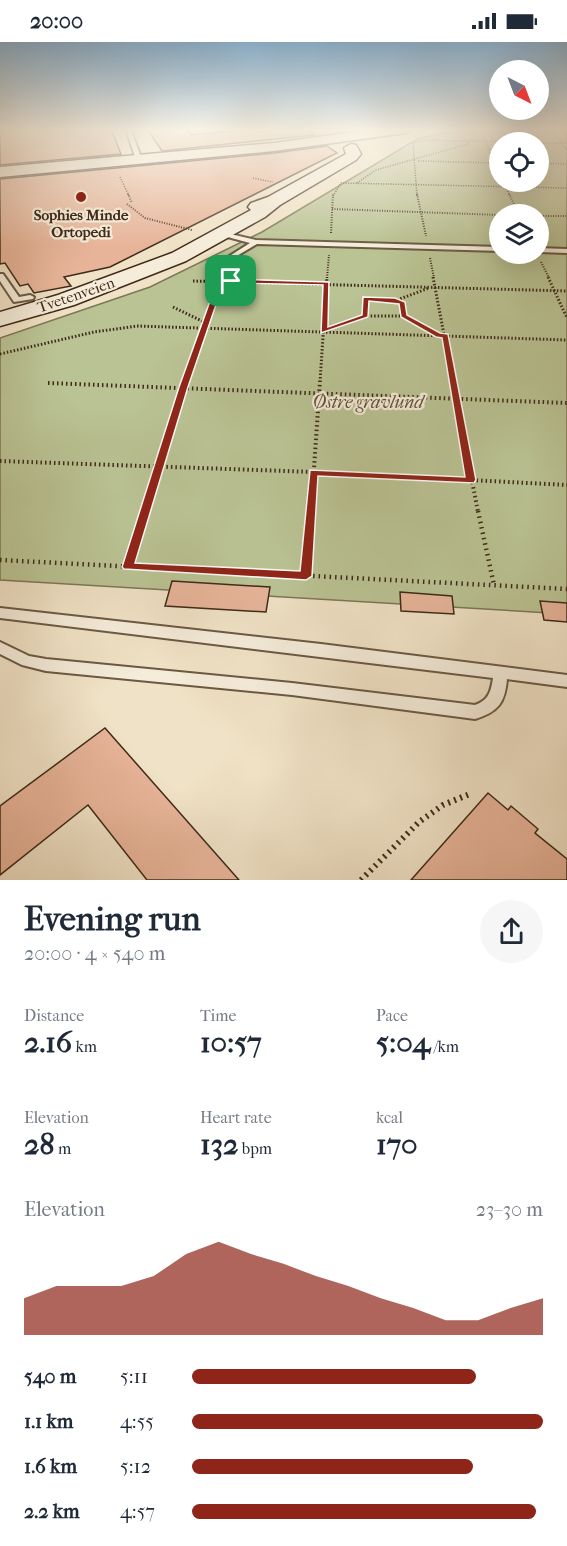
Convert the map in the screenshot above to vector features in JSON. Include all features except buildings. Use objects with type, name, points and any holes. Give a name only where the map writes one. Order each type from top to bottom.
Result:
[{"type":"main road","points":[[0,172],[45,168]]},
{"type":"main road","name":"Tvetenveien","points":[[149,267],[249,210],[274,201],[332,168]]},
{"type":"main road","name":"Tvetenveien","points":[[297,189],[346,168]]},
{"type":"main road","name":"Tvetenveien","points":[[0,319],[74,297],[179,257],[259,213],[274,201]]},
{"type":"lane","points":[[222,234],[256,242],[489,249]]},
{"type":"lane","points":[[230,258],[256,242]]},
{"type":"lane","points":[[549,251],[567,250]]},
{"type":"lane","points":[[0,276],[17,300],[30,297]]},
{"type":"lane","points":[[0,613],[567,681]]},
{"type":"lane","points":[[0,648],[27,661],[46,665],[292,689],[475,712],[494,704],[499,690],[500,673]]},
{"type":"path","points":[[357,184],[376,170],[383,168]]},
{"type":"path","points":[[414,168],[415,184],[427,242]]},
{"type":"path","points":[[117,170],[132,203]]},
{"type":"path","points":[[330,239],[333,193],[341,183],[489,186]]},
{"type":"path","points":[[549,188],[567,188]]},
{"type":"path","points":[[127,204],[145,218],[200,232]]},
{"type":"path","points":[[332,210],[489,214]]},
{"type":"path","points":[[549,216],[567,216]]},
{"type":"path","points":[[306,576],[330,248]]},
{"type":"path","points":[[429,250],[471,480],[494,585]]},
{"type":"path","points":[[543,264],[567,318]]},
{"type":"path","points":[[193,282],[326,283],[567,291]]},
{"type":"path","points":[[128,567],[184,387],[217,290],[223,283]]},
{"type":"path","points":[[396,300],[419,290],[436,287]]},
{"type":"path","points":[[366,316],[366,299],[396,300],[402,303],[404,316]]},
{"type":"path","points":[[173,307],[206,325]]},
{"type":"path","points":[[324,331],[366,316],[404,316],[439,335]]},
{"type":"path","points":[[0,354],[121,327],[206,325],[567,340]]},
{"type":"path","points":[[48,383],[567,403]]},
{"type":"path","points":[[0,461],[314,472],[567,485]]},
{"type":"path","points":[[0,560],[567,589]]},
{"type":"path","points":[[361,880],[419,822],[443,805],[472,793]]},
{"type":"green space","name":"Østre gravlund","points":[[369,168],[489,168],[489,192],[549,192],[549,168],[567,168],[567,614],[0,580],[0,338],[150,287],[262,232]]},
{"type":"place","name":"Sophies Minde Ortopedi","points":[[81,197]]},
{"type":"route","points":[[231,281],[326,283],[324,331],[366,316],[366,299],[395,300],[402,303],[404,316],[439,335],[446,336],[471,480],[314,472],[306,576],[128,567],[217,290],[223,283],[231,281]]}]
